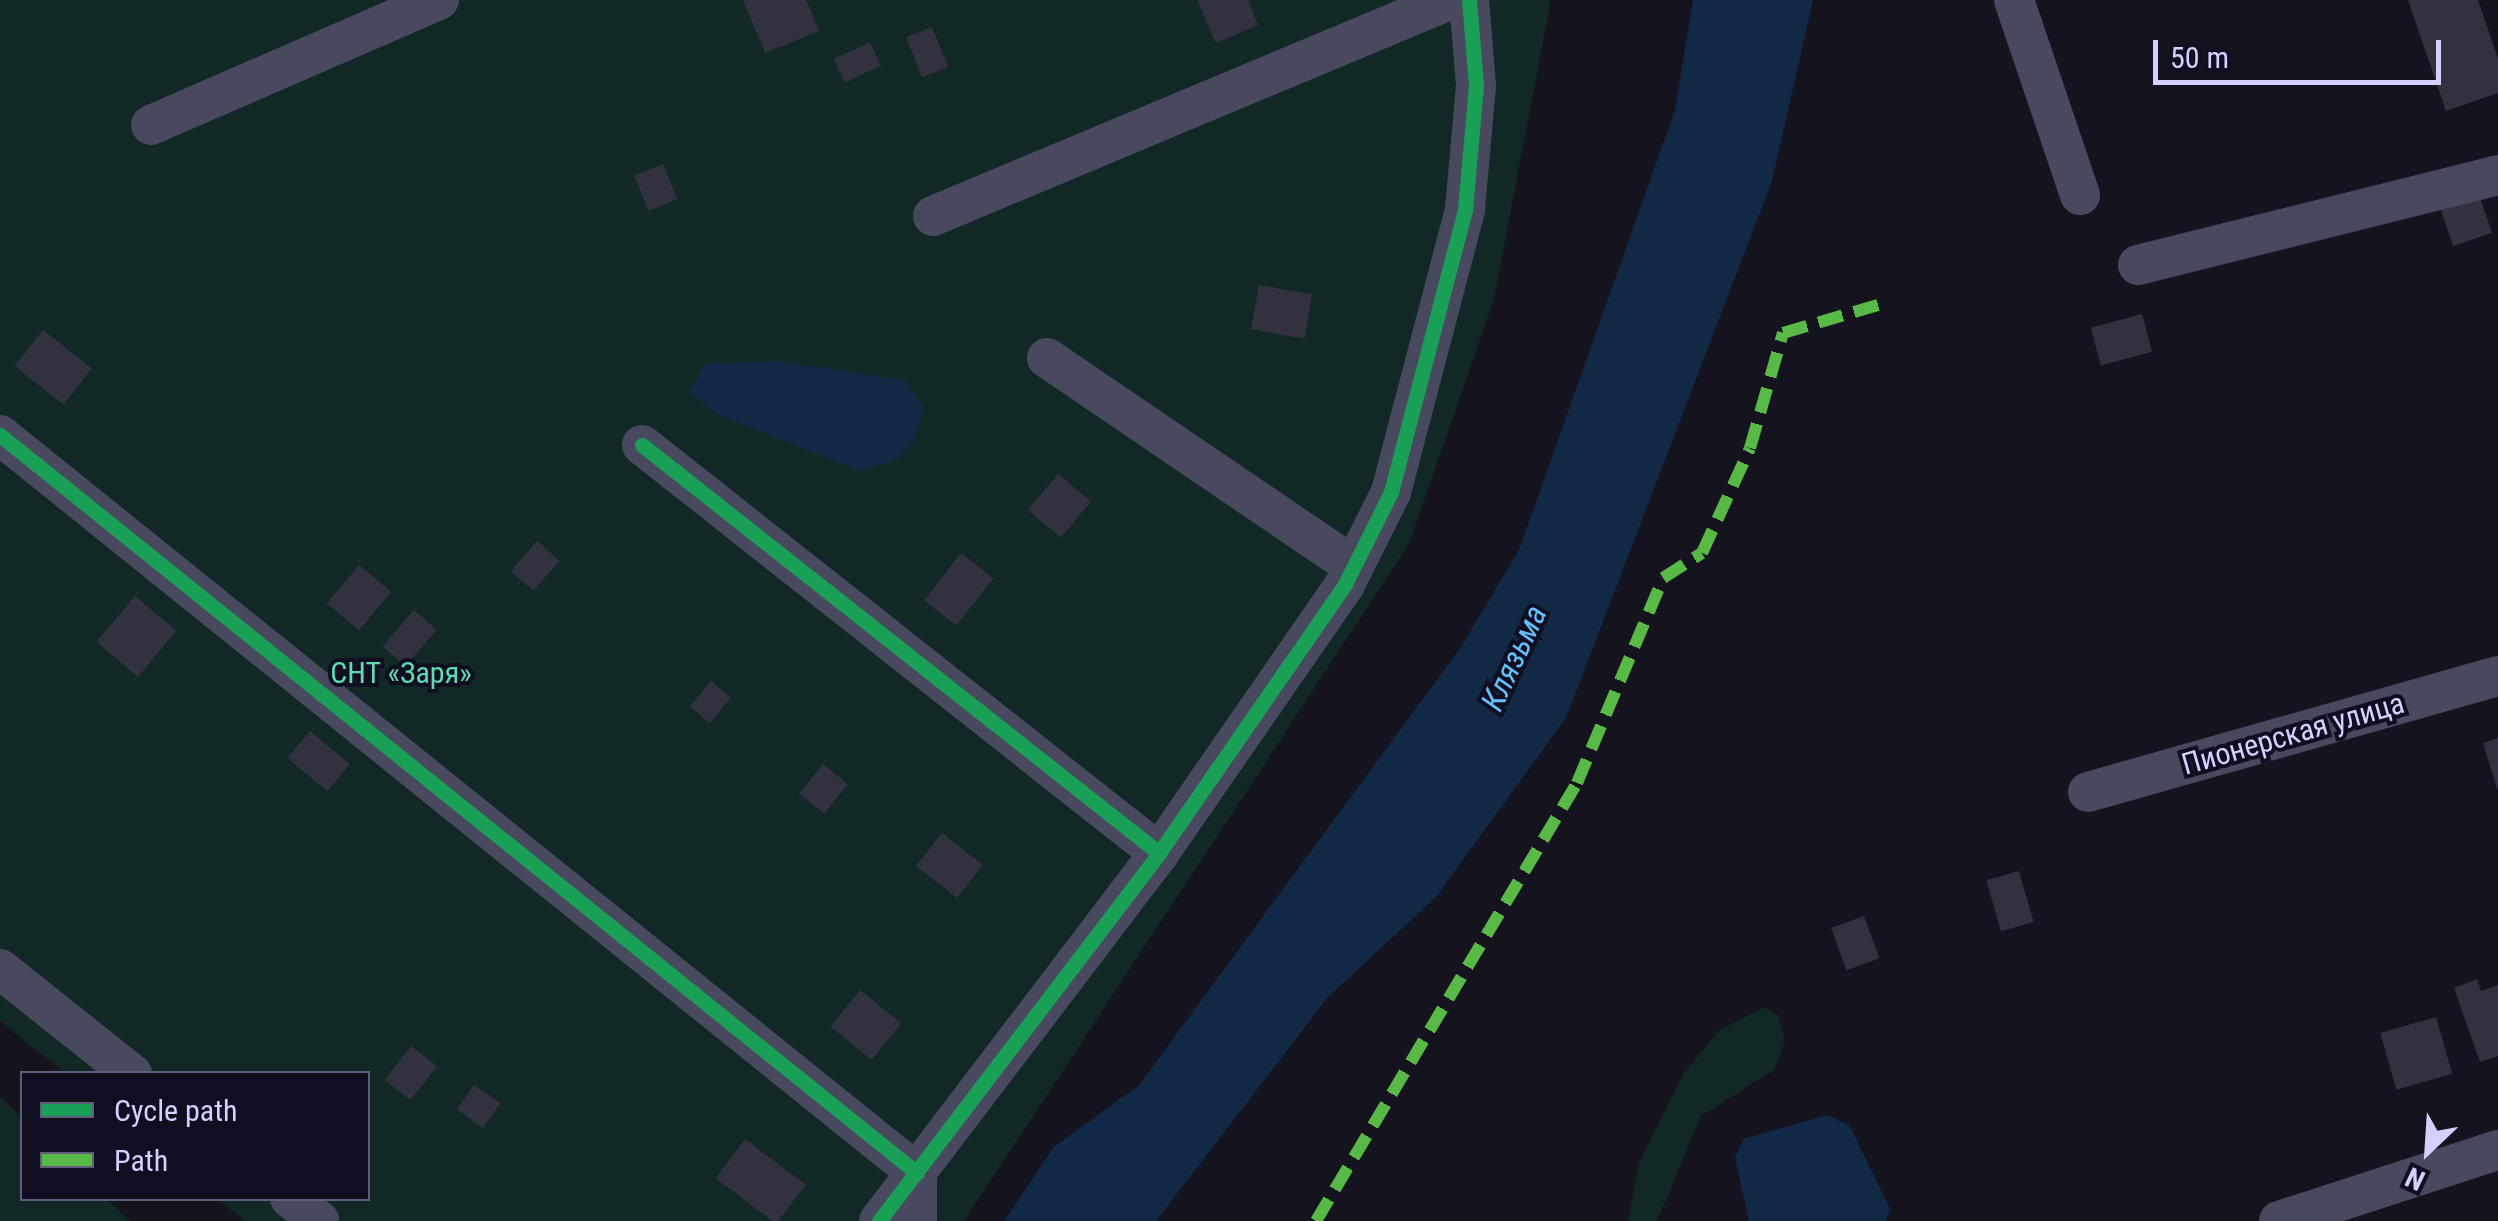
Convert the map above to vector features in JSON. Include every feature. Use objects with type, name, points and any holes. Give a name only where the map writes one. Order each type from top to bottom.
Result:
[{"type":"street","points":[[151,126],[438,0]]},
{"type":"street","points":[[933,216],[1449,0]]},
{"type":"street","points":[[879,1221],[1159,854],[1354,566],[1391,492],[1466,209],[1476,85],[1468,0]]},
{"type":"street","points":[[2014,0],[2080,195]]},
{"type":"street","points":[[2138,265],[2498,175]]},
{"type":"street","points":[[1047,358],[1354,566]]},
{"type":"street","points":[[0,435],[917,1172]]},
{"type":"street","points":[[642,445],[1159,854]]},
{"type":"street","name":"Пионерская улица","points":[[2088,792],[2498,676]]},
{"type":"street","points":[[0,969],[128,1071]]},
{"type":"street","points":[[2278,1221],[2498,1150]]},
{"type":"street","points":[[917,1172],[917,1221]]},
{"type":"street","points":[[294,1201],[318,1221]]},
{"type":"green space","name":"СНТ «Заря»","points":[[0,0],[1551,0],[1494,299],[1409,544],[964,1221],[245,1221],[220,1201],[370,1201],[370,1071],[62,1071],[0,1021]]},
{"type":"green space","points":[[1764,1007],[1778,1015],[1785,1041],[1774,1070],[1701,1116],[1657,1221],[1628,1221],[1639,1162],[1682,1076],[1718,1031]]},
{"type":"green space","points":[[0,1097],[20,1116],[20,1201],[108,1201],[130,1221],[0,1221]]},
{"type":"water","name":"Клязьма","points":[[1693,0],[1813,0],[1772,181],[1566,718],[1436,897],[1328,997],[1156,1221],[1004,1221],[1054,1147],[1139,1085],[1461,647],[1519,550],[1675,110]]},
{"type":"water","points":[[777,361],[904,380],[924,407],[914,440],[896,460],[860,471],[718,415],[689,393],[705,364]]},
{"type":"water","points":[[1828,1115],[1850,1126],[1890,1209],[1886,1221],[1749,1221],[1735,1158],[1743,1139]]},
{"type":"building","points":[[743,0],[806,0],[819,31],[765,53]]},
{"type":"building","points":[[1197,0],[1248,0],[1258,25],[1216,43]]},
{"type":"building","points":[[2408,0],[2478,0],[2498,59],[2498,93],[2446,111]]},
{"type":"building","points":[[932,27],[948,67],[922,77],[906,37]]},
{"type":"building","points":[[870,42],[881,66],[845,82],[834,59]]},
{"type":"building","points":[[663,164],[677,199],[648,211],[634,176]]},
{"type":"building","points":[[2478,192],[2492,233],[2453,246],[2439,205]]},
{"type":"building","points":[[1259,285],[1312,294],[1304,339],[1251,329]]},
{"type":"building","points":[[2142,314],[2152,352],[2101,365],[2091,328]]},
{"type":"building","points":[[43,330],[92,368],[64,404],[15,366]]},
{"type":"building","points":[[1058,474],[1091,502],[1061,538],[1028,510]]},
{"type":"building","points":[[537,541],[560,561],[533,591],[511,571]]},
{"type":"building","points":[[961,553],[993,578],[956,626],[924,600]]},
{"type":"building","points":[[359,565],[391,592],[359,630],[327,603]]},
{"type":"building","points":[[135,596],[176,631],[138,677],[96,642]]},
{"type":"building","points":[[414,610],[437,630],[405,666],[383,646]]},
{"type":"building","points":[[711,681],[731,698],[710,723],[690,706]]},
{"type":"building","points":[[310,731],[350,764],[327,791],[288,758]]},
{"type":"building","points":[[2498,738],[2498,789],[2497,789],[2483,743]]},
{"type":"building","points":[[823,764],[848,784],[824,814],[799,794]]},
{"type":"building","points":[[942,833],[983,865],[957,898],[916,866]]},
{"type":"building","points":[[2019,871],[2034,922],[2001,931],[1986,880]]},
{"type":"building","points":[[1864,916],[1879,958],[1847,970],[1831,928]]},
{"type":"building","points":[[2477,979],[2481,991],[2498,985],[2498,1056],[2480,1062],[2454,988]]},
{"type":"building","points":[[860,990],[901,1023],[872,1060],[830,1027]]},
{"type":"building","points":[[2436,1017],[2452,1074],[2397,1090],[2380,1033]]},
{"type":"building","points":[[411,1046],[437,1066],[411,1100],[385,1080]]},
{"type":"building","points":[[474,1085],[500,1103],[483,1128],[457,1110]]},
{"type":"building","points":[[745,1139],[806,1185],[778,1221],[772,1221],[716,1178]]},
{"type":"marked path","points":[[1316,1221],[1577,783],[1663,578],[1702,553],[1750,448],[1783,333],[1885,303]]},
{"type":"cycle path","points":[[879,1221],[1159,853],[1345,584],[1391,492],[1465,209],[1476,85],[1469,0]]},
{"type":"cycle path","points":[[0,435],[917,1173]]},
{"type":"cycle path","points":[[642,445],[1159,853]]}]
